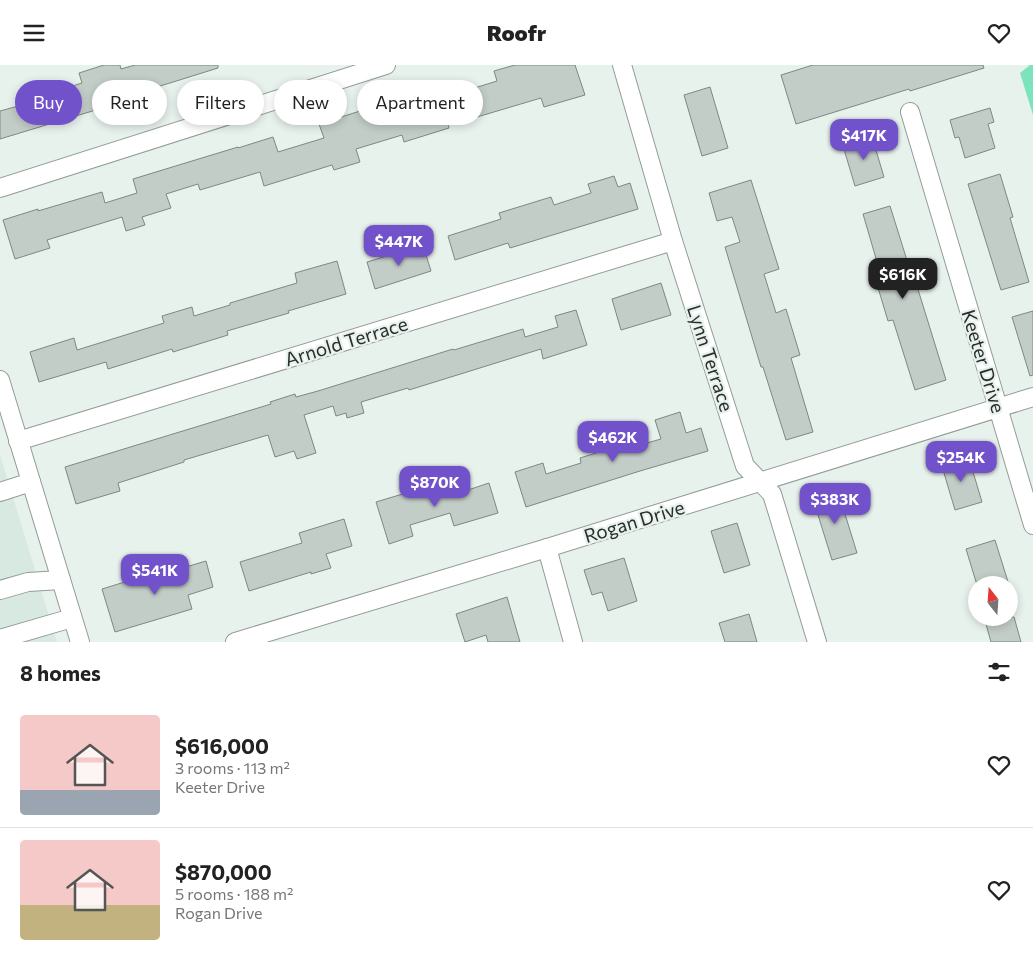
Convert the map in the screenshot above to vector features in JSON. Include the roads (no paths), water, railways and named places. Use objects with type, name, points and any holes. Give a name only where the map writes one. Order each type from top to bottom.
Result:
[{"type":"street","points":[[0,188],[386,65]]},
{"type":"street","name":"Lynn Terrace","points":[[622,65],[673,241],[745,465],[772,494],[817,642]]},
{"type":"street","name":"Keeter Drive","points":[[910,112],[1033,525]]},
{"type":"street","name":"Arnold Terrace","points":[[18,441],[673,241]]},
{"type":"street","points":[[0,380],[80,642]]},
{"type":"street","name":"Rogan Drive","points":[[235,642],[547,548],[1033,397]]},
{"type":"street","points":[[0,491],[31,482]]},
{"type":"street","points":[[547,548],[574,642]]},
{"type":"street","points":[[0,590],[28,582],[61,580]]},
{"type":"street","points":[[11,638],[72,618]]}]
